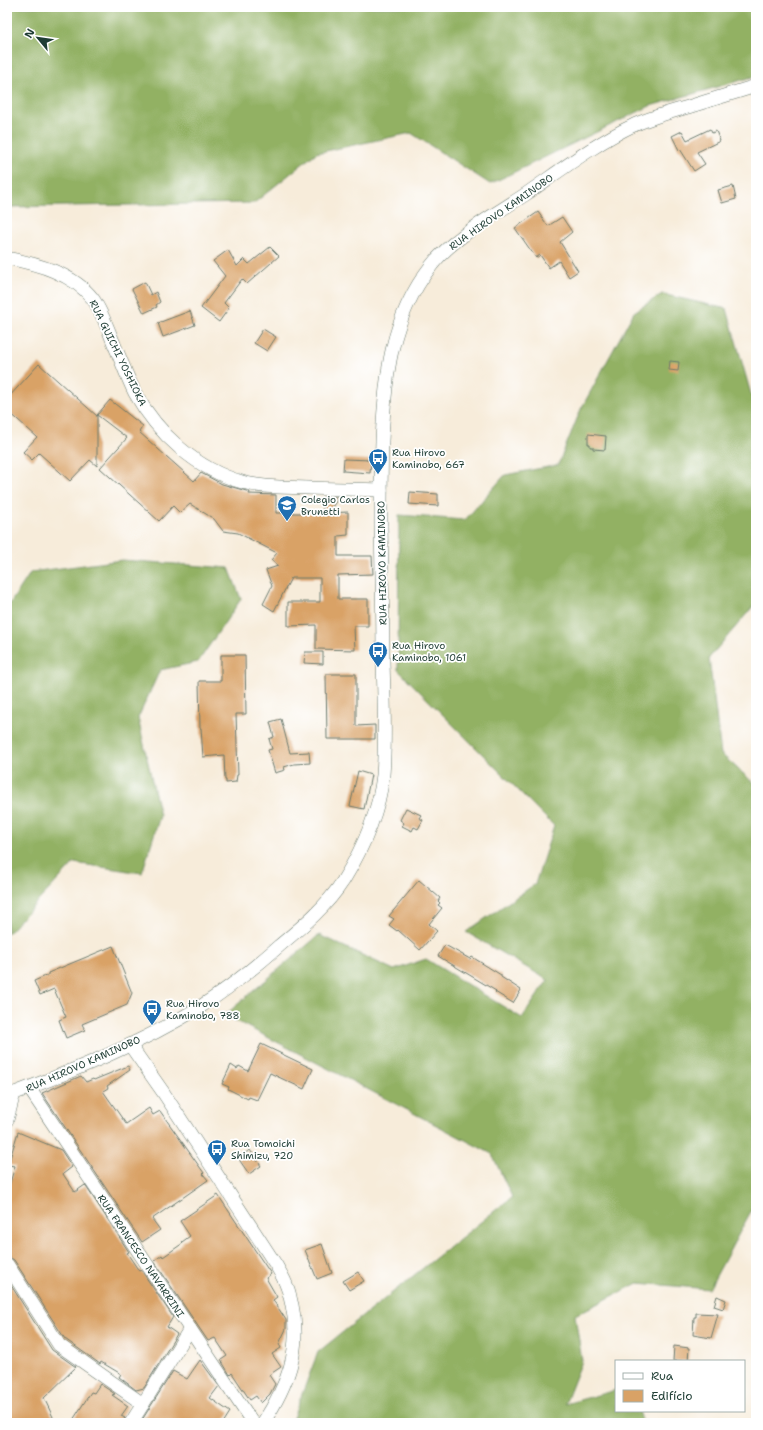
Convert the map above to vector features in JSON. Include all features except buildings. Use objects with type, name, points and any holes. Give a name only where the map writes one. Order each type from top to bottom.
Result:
[{"type":"street","name":"RUA HIROVO KAMINOBO","points":[[10,1095],[130,1045],[203,1005],[248,973],[310,921],[324,907],[342,883],[363,843],[375,812],[382,777],[384,714],[381,490],[384,398],[387,370],[399,324],[416,290],[432,264],[444,251],[470,231],[595,148],[622,132],[654,118],[756,86]]},
{"type":"street","name":"RUA GUICHI YOSHIOKA","points":[[7,258],[48,268],[71,279],[87,293],[98,308],[135,392],[149,414],[163,433],[175,444],[205,466],[242,482],[260,485],[278,487],[381,490]]},
{"type":"street","points":[[130,1045],[163,1092],[276,1265],[288,1288],[294,1316],[294,1356],[283,1388],[262,1423]]},
{"type":"street","name":"RUA FRANCESCO NAVARRINI","points":[[29,1088],[253,1423]]},
{"type":"street","points":[[7,1120],[10,1095]]},
{"type":"street","points":[[7,1264],[59,1345],[143,1404]]},
{"type":"street","points":[[131,1423],[190,1330]]},
{"type":"green space","points":[[7,7],[756,7],[756,76],[650,106],[490,184],[411,133],[316,153],[254,203],[7,207]]},
{"type":"green space","points":[[662,294],[727,309],[756,412],[756,603],[709,658],[721,754],[756,785],[756,1202],[709,1289],[638,1283],[575,1315],[582,1361],[565,1404],[615,1390],[615,1412],[639,1412],[643,1423],[291,1423],[318,1352],[512,1197],[492,1154],[225,1015],[319,935],[394,970],[426,959],[522,1018],[548,980],[466,932],[535,884],[554,826],[398,670],[399,515],[465,520],[505,475],[558,465],[581,409],[634,312]]},
{"type":"green space","points":[[122,560],[229,568],[241,599],[198,662],[160,670],[138,718],[160,816],[142,873],[74,863],[7,934],[7,608],[31,572]]},
{"type":"place","name":"Rua Hirovo Kaminobo, 667","points":[[378,475]]},
{"type":"place","name":"Colegio Carlos Brunetti","points":[[287,522]]},
{"type":"place","name":"Rua Hirovo Kaminobo, 1061","points":[[378,668]]},
{"type":"place","name":"Rua Hirovo Kaminobo, 788","points":[[152,1026]]},
{"type":"place","name":"Rua Tomoichi Shimizu, 720","points":[[217,1166]]}]
